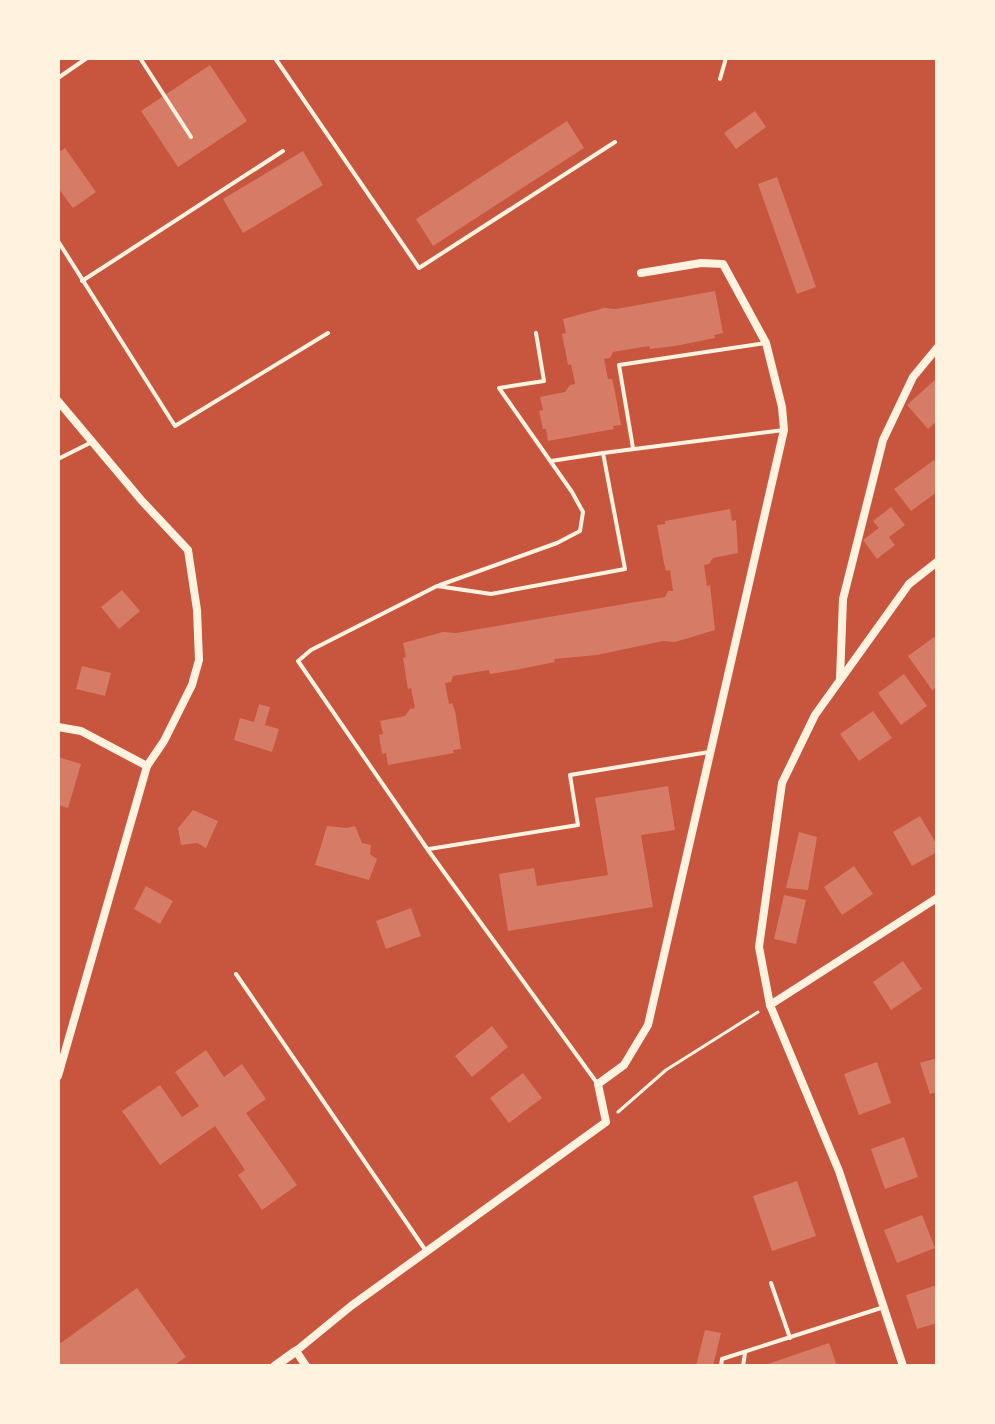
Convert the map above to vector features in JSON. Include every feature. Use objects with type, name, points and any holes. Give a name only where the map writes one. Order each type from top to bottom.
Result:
[{"type":"street","points":[[275,1366],[351,1306],[606,1122],[598,1084],[624,1065],[648,1025],[784,430],[782,407],[766,343],[723,264],[701,263],[641,273]]},
{"type":"street","points":[[840,681],[843,599],[883,440],[913,377],[937,348]]},
{"type":"street","points":[[58,401],[188,550],[194,583],[199,660],[192,685],[164,741],[147,766],[62,1043],[58,1076]]},
{"type":"street","points":[[903,1366],[839,1171],[770,1005],[759,947],[782,783],[815,715],[909,584],[937,562]]},
{"type":"street","points":[[58,727],[81,731],[147,766]]},
{"type":"street","points":[[770,1005],[937,898]]},
{"type":"street","points":[[296,1351],[306,1366]]},
{"type":"lane","points":[[58,78],[87,58]]},
{"type":"lane","points":[[140,58],[191,137]]},
{"type":"lane","points":[[275,58],[419,268],[615,142]]},
{"type":"lane","points":[[720,79],[726,58]]},
{"type":"lane","points":[[82,281],[283,151]]},
{"type":"lane","points":[[58,241],[175,426],[328,333]]},
{"type":"lane","points":[[536,333],[544,381],[499,388],[583,512],[580,531],[557,543],[437,586],[311,650],[298,661],[428,850],[598,1084]]},
{"type":"lane","points":[[633,448],[619,365],[766,343]]},
{"type":"lane","points":[[550,461],[784,430]]},
{"type":"lane","points":[[58,459],[92,442]]},
{"type":"lane","points":[[437,586],[491,594],[625,569],[603,453]]},
{"type":"lane","points":[[428,850],[578,825],[570,775],[712,752]]},
{"type":"lane","points":[[236,974],[426,1251]]},
{"type":"lane","points":[[771,1283],[790,1338]]},
{"type":"lane","points":[[721,1366],[722,1359],[884,1307]]},
{"type":"lane","points":[[743,1366],[745,1353]]},
{"type":"path","points":[[606,1122],[666,1070],[770,1005]]},
{"type":"building","points":[[210,65],[247,121],[178,167],[141,111]]},
{"type":"building","points":[[755,111],[766,127],[736,149],[724,133]]},
{"type":"building","points":[[567,121],[584,148],[433,246],[416,219]]},
{"type":"building","points":[[65,148],[96,192],[73,208],[58,188],[58,153]]},
{"type":"building","points":[[303,151],[323,185],[243,233],[223,199]]},
{"type":"building","points":[[777,177],[816,287],[797,294],[758,184]]},
{"type":"building","points":[[715,291],[723,333],[714,335],[715,338],[675,346],[650,349],[649,346],[613,352],[610,358],[604,359],[608,379],[612,379],[621,425],[613,426],[614,429],[548,441],[539,411],[543,410],[540,397],[565,392],[575,384],[562,334],[566,333],[563,319],[604,308],[616,309]]},
{"type":"building","points":[[937,378],[937,421],[928,429],[907,405]]},
{"type":"building","points":[[937,458],[937,492],[911,511],[894,489]]},
{"type":"building","points":[[891,507],[905,525],[889,537],[895,545],[877,559],[863,540],[879,528],[873,521]]},
{"type":"building","points":[[730,509],[732,521],[736,520],[738,553],[713,558],[704,565],[707,586],[710,585],[715,630],[675,642],[663,641],[597,655],[554,659],[555,662],[490,674],[489,670],[453,676],[451,682],[445,683],[449,704],[452,703],[455,711],[461,749],[453,750],[454,753],[388,765],[386,753],[382,754],[380,721],[405,716],[415,708],[411,688],[408,689],[403,643],[443,632],[456,633],[665,597],[668,591],[673,591],[657,525]]},
{"type":"building","points":[[122,590],[140,611],[119,629],[101,607]]},
{"type":"building","points":[[937,635],[937,687],[932,690],[908,656]]},
{"type":"building","points":[[82,666],[111,673],[105,696],[76,689]]},
{"type":"building","points":[[904,674],[927,706],[901,725],[878,693]]},
{"type":"building","points":[[259,704],[270,707],[265,725],[279,729],[272,752],[234,740],[240,718],[254,722]]},
{"type":"building","points":[[873,711],[892,738],[859,761],[840,734]]},
{"type":"building","points":[[58,757],[81,764],[68,808],[58,805]]},
{"type":"building","points":[[668,786],[675,830],[641,835],[653,907],[508,931],[499,874],[534,868],[537,886],[608,875],[595,798]]},
{"type":"building","points":[[193,810],[218,821],[206,848],[197,843],[181,845],[178,828]]},
{"type":"building","points":[[920,816],[937,845],[937,852],[912,866],[893,832]]},
{"type":"building","points":[[327,826],[355,826],[362,843],[371,845],[370,854],[377,859],[369,880],[315,865]]},
{"type":"building","points":[[799,832],[817,837],[808,890],[786,888]]},
{"type":"building","points":[[854,866],[873,894],[842,915],[824,887]]},
{"type":"building","points":[[146,886],[173,901],[160,924],[134,909]]},
{"type":"building","points":[[784,895],[806,900],[796,944],[774,939]]},
{"type":"building","points":[[411,908],[421,936],[386,949],[376,921]]},
{"type":"building","points":[[903,961],[922,989],[891,1010],[873,982]]},
{"type":"building","points":[[492,1026],[508,1047],[472,1077],[455,1056]]},
{"type":"building","points":[[206,1050],[224,1077],[242,1064],[266,1099],[246,1113],[297,1185],[262,1210],[238,1175],[245,1170],[215,1126],[160,1165],[122,1111],[160,1085],[182,1117],[199,1106],[175,1072]]},
{"type":"building","points":[[937,1058],[937,1092],[930,1094],[920,1063]]},
{"type":"building","points":[[877,1062],[891,1103],[859,1115],[844,1074]]},
{"type":"building","points":[[523,1073],[542,1098],[509,1123],[490,1098]]},
{"type":"building","points":[[904,1137],[918,1177],[885,1189],[871,1149]]},
{"type":"building","points":[[797,1181],[816,1236],[772,1251],[753,1196]]},
{"type":"building","points":[[922,1215],[935,1248],[897,1263],[884,1230]]},
{"type":"building","points":[[937,1285],[937,1323],[917,1329],[906,1295]]},
{"type":"building","points":[[137,1288],[186,1357],[173,1366],[58,1366],[58,1345]]},
{"type":"building","points":[[705,1330],[721,1333],[713,1366],[696,1366]]},
{"type":"building","points":[[829,1343],[837,1366],[762,1366]]}]
